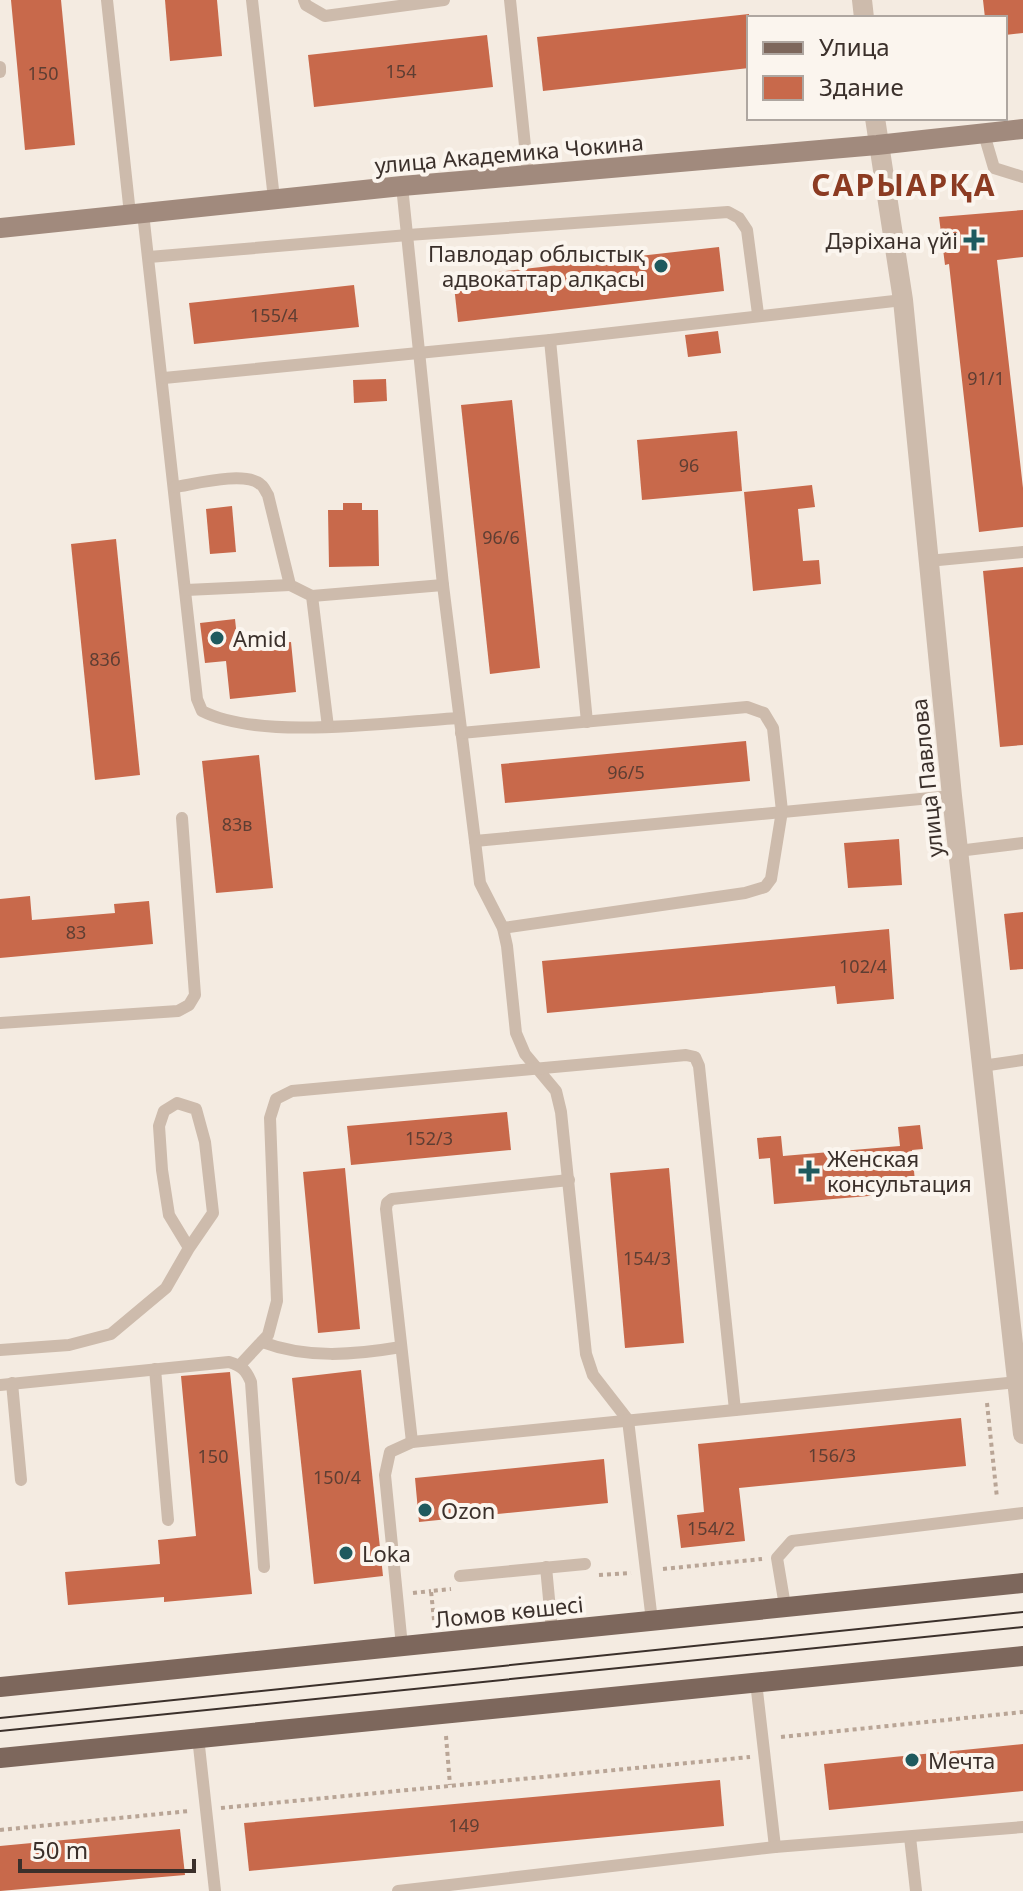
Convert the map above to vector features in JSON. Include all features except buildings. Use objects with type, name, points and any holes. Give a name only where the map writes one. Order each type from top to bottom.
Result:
[{"type":"main road","name":"улица Академика Чокина","points":[[0,228],[402,186],[877,145],[1023,129]]},
{"type":"main road","name":"Ломов көшесі","points":[[0,1687],[1023,1583]]},
{"type":"main road","points":[[0,1758],[1023,1656]]},
{"type":"street","name":"улица Павлова","points":[[875,120],[903,300],[952,796],[1023,1434]]},
{"type":"lane","points":[[107,0],[136,214],[149,257],[197,699],[202,711],[217,718],[272,726],[328,727],[459,718]]},
{"type":"lane","points":[[252,0],[274,199]]},
{"type":"lane","points":[[304,0],[306,5],[325,16],[444,0]]},
{"type":"lane","points":[[510,0],[528,175]]},
{"type":"lane","points":[[984,134],[994,168],[1023,177]]},
{"type":"lane","points":[[402,186],[443,585],[480,883],[503,928],[516,1033],[525,1054],[556,1091],[561,1112],[586,1354],[593,1375],[628,1420],[652,1621]]},
{"type":"lane","points":[[149,257],[728,212],[739,218],[747,230],[758,314]]},
{"type":"lane","points":[[164,378],[550,340],[758,314],[903,300]]},
{"type":"lane","points":[[550,340],[587,722]]},
{"type":"lane","points":[[175,487],[233,479],[247,479],[261,484],[273,507],[290,585]]},
{"type":"lane","points":[[928,561],[1023,552]]},
{"type":"lane","points":[[186,590],[290,585],[312,596],[443,585]]},
{"type":"lane","points":[[312,596],[328,727]]},
{"type":"lane","points":[[461,733],[747,707],[757,709],[769,719],[773,728],[782,811],[771,879],[765,887],[745,893],[503,928]]},
{"type":"lane","points":[[475,841],[952,796]]},
{"type":"lane","points":[[0,1023],[178,1011],[189,1005],[195,995],[182,818]]},
{"type":"lane","points":[[958,851],[1023,843]]},
{"type":"lane","points":[[240,1365],[268,1335],[277,1301],[270,1118],[276,1099],[292,1091],[686,1055],[695,1057],[699,1066],[735,1410]]},
{"type":"lane","points":[[982,1066],[1023,1060]]},
{"type":"lane","points":[[0,1350],[69,1345],[111,1334],[166,1288],[213,1213],[205,1142],[196,1109],[177,1103],[164,1111],[159,1126],[162,1170],[169,1215],[189,1248]]},
{"type":"lane","points":[[412,1442],[387,1203],[392,1199],[569,1180]]},
{"type":"lane","points":[[262,1342],[287,1352],[328,1355],[401,1347]]},
{"type":"lane","points":[[21,1480],[6,1384],[229,1362],[240,1365],[251,1382],[264,1567]]},
{"type":"lane","points":[[155,1369],[168,1520]]},
{"type":"lane","points":[[402,1646],[385,1475],[390,1452],[412,1442],[1018,1382]]},
{"type":"lane","points":[[785,1606],[777,1558],[792,1541],[1023,1513]]},
{"type":"lane","points":[[546,1567],[552,1631]]},
{"type":"lane","points":[[460,1582],[546,1567],[587,1570]]},
{"type":"lane","points":[[756,1682],[775,1847]]},
{"type":"lane","points":[[198,1737],[215,1891]]},
{"type":"lane","points":[[398,1891],[775,1847],[1023,1827]]},
{"type":"lane","points":[[910,1837],[916,1891]]},
{"type":"path","points":[[986,1385],[999,1516]]},
{"type":"path","points":[[587,1570],[646,1571],[777,1558]]},
{"type":"path","points":[[434,1620],[431,1591],[460,1582]]},
{"type":"path","points":[[762,1739],[1023,1712]]},
{"type":"path","points":[[445,1725],[450,1785]]},
{"type":"path","points":[[0,1830],[764,1755]]},
{"type":"tram line","points":[[0,1718],[1023,1612]]},
{"type":"tram line","points":[[0,1731],[1023,1627]]},
{"type":"place","name":"Дәріхана үйі","points":[[974,240]]},
{"type":"place","name":"Павлодар облыстық адвокаттар алқасы","points":[[661,266]]},
{"type":"place","name":"Amid","points":[[217,638]]},
{"type":"place","name":"Женская консультация","points":[[809,1171]]},
{"type":"place","name":"Ozon","points":[[425,1510]]},
{"type":"place","name":"Loka","points":[[346,1553]]},
{"type":"place","name":"Мечта","points":[[912,1760]]},
{"type":"district","name":"САРЫАРҚА","points":[[904,184]]}]
